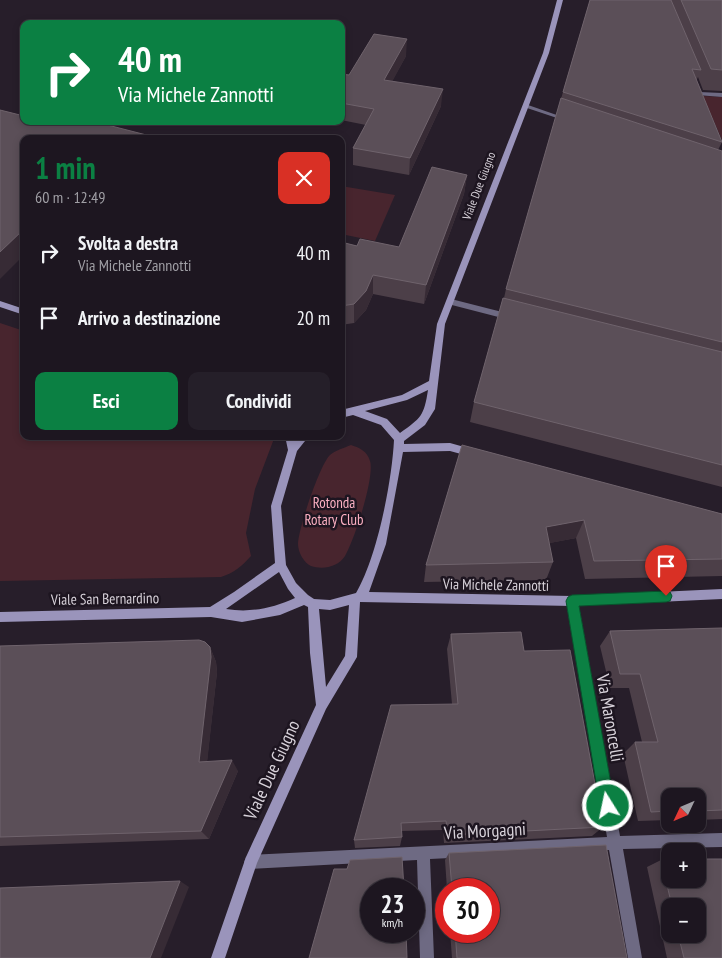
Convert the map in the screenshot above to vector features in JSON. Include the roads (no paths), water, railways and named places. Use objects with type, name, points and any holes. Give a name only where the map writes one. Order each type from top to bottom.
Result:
[{"type":"main road","name":"Viale Due Giugno","points":[[218,958],[251,862],[322,705],[350,657],[358,597],[366,587],[381,544],[398,458],[398,444],[422,422],[430,409],[441,324],[546,53],[560,0]]},
{"type":"main road","points":[[0,304],[20,311]]},
{"type":"main road","points":[[345,413],[404,398],[433,383]]},
{"type":"main road","points":[[353,411],[384,422],[398,444],[450,447],[478,454]]},
{"type":"main road","points":[[291,440],[293,450]]},
{"type":"main road","points":[[301,440],[293,450],[276,506],[281,566],[292,586],[309,601],[322,705]]},
{"type":"main road","name":"Viale San Bernardino","points":[[211,612],[281,566]]},
{"type":"main road","name":"Via Michele Zannotti","points":[[309,601],[330,605],[358,597],[572,601],[722,594]]},
{"type":"main road","name":"Viale San Bernardino","points":[[0,617],[211,612],[242,617],[280,610],[309,601]]},
{"type":"street","points":[[695,86],[702,102]]},
{"type":"street","points":[[699,94],[722,95]]},
{"type":"street","points":[[526,106],[573,121]]},
{"type":"street","points":[[451,302],[518,319]]},
{"type":"street","name":"Via Maroncelli","points":[[572,601],[635,958]]},
{"type":"street","name":"Via Morgagni","points":[[251,862],[614,843],[722,840]]},
{"type":"street","points":[[423,853],[428,958]]},
{"type":"park label","name":"Rotonda Rotary Club","points":[[334,512]]}]
